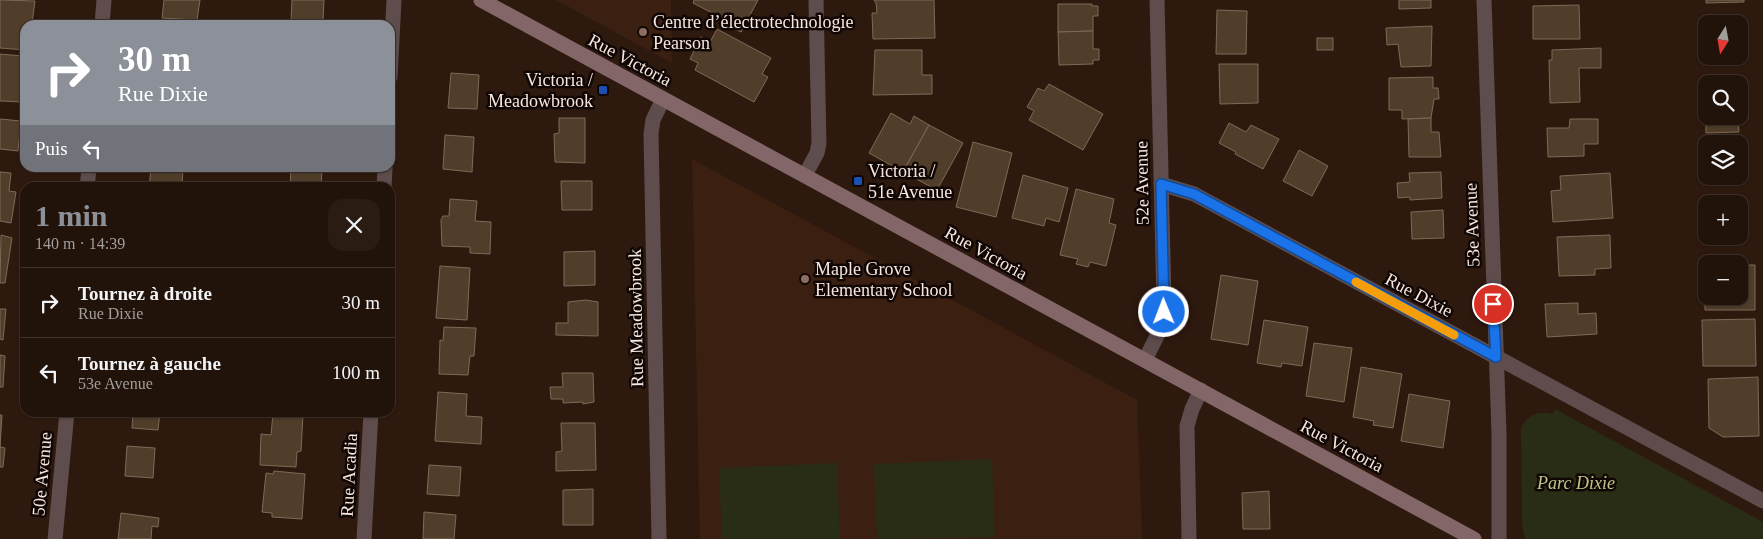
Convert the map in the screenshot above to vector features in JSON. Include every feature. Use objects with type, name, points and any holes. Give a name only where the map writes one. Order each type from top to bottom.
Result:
[{"type":"main road","name":"Rue Victoria","points":[[481,0],[1474,539]]},
{"type":"street","points":[[102,20],[104,0]]},
{"type":"street","points":[[393,20],[394,0]]},
{"type":"street","points":[[805,175],[817,153],[819,143],[816,0]]},
{"type":"street","name":"52e Avenue","points":[[1145,360],[1158,336],[1164,312],[1157,0]]},
{"type":"street","name":"53e Avenue","points":[[1484,0],[1496,357],[1499,539]]},
{"type":"street","name":"Rue Meadowbrook","points":[[659,539],[651,134],[653,120],[663,99]]},
{"type":"street","name":"Rue Dixie","points":[[1161,184],[1194,194],[1763,500]]},
{"type":"street","points":[[1189,539],[1187,426],[1192,409],[1201,390]]},
{"type":"street","name":"50e Avenue","points":[[55,539],[67,417]]},
{"type":"street","name":"Rue Acadia","points":[[364,539],[371,417]]},
{"type":"shaded area","name":"Centre d’électrotechnologie Pearson","points":[[556,0],[671,0],[672,63]]},
{"type":"shaded area","name":"Maple Grove Elementary School","points":[[692,159],[1137,400],[1142,539],[700,539]]},
{"type":"green space","name":"Parc Dixie","points":[[1555,409],[1763,522],[1763,539],[1525,539],[1522,523],[1521,429],[1526,420],[1533,415],[1537,413],[1553,414]]},
{"type":"green space","points":[[992,459],[995,537],[877,539],[874,464]]},
{"type":"green space","points":[[837,463],[840,539],[722,539],[719,468]]},
{"type":"building","points":[[0,0],[35,1],[32,20],[20,20],[20,50],[0,48]]},
{"type":"building","points":[[164,0],[200,0],[197,20],[162,18]]},
{"type":"building","points":[[292,0],[324,0],[323,20],[291,20]]},
{"type":"building","points":[[694,0],[758,0],[741,32],[718,21],[720,17],[693,3]]},
{"type":"building","points":[[874,0],[934,0],[935,38],[873,39],[872,13],[877,13]]},
{"type":"building","points":[[1399,0],[1431,0],[1431,8],[1399,9]]},
{"type":"building","points":[[1706,0],[1744,0],[1744,2],[1706,3]]},
{"type":"building","points":[[1058,4],[1092,4],[1092,6],[1098,6],[1098,16],[1093,16],[1093,31],[1058,32]]},
{"type":"building","points":[[1579,5],[1580,39],[1533,39],[1533,6]]},
{"type":"building","points":[[1217,10],[1247,11],[1246,54],[1216,54]]},
{"type":"building","points":[[1432,26],[1431,66],[1401,67],[1398,44],[1387,45],[1386,28]]},
{"type":"building","points":[[717,29],[771,58],[762,74],[768,77],[754,102],[695,70],[698,63],[690,59],[701,37],[710,42]]},
{"type":"building","points":[[1093,31],[1093,49],[1099,49],[1099,60],[1093,60],[1093,64],[1059,65],[1058,32]]},
{"type":"building","points":[[1317,38],[1333,38],[1333,50],[1317,50]]},
{"type":"building","points":[[1601,48],[1601,68],[1579,68],[1580,102],[1550,103],[1549,60],[1552,60],[1552,50]]},
{"type":"building","points":[[875,50],[922,50],[922,75],[932,75],[932,94],[873,95]]},
{"type":"building","points":[[0,54],[20,56],[20,102],[0,101]]},
{"type":"building","points":[[1219,64],[1258,64],[1258,103],[1220,104]]},
{"type":"building","points":[[451,73],[479,75],[477,109],[448,108]]},
{"type":"building","points":[[1433,77],[1433,88],[1438,88],[1439,99],[1434,99],[1431,118],[1402,119],[1402,110],[1389,110],[1389,78]]},
{"type":"building","points":[[1049,84],[1103,114],[1083,150],[1029,120],[1034,111],[1027,107],[1038,88],[1044,91]]},
{"type":"building","points":[[891,113],[910,124],[914,116],[929,125],[903,172],[869,153]]},
{"type":"building","points":[[559,118],[585,118],[585,163],[555,162],[554,134],[559,133]]},
{"type":"building","points":[[1431,118],[1431,132],[1439,132],[1441,157],[1409,157],[1408,119]]},
{"type":"building","points":[[0,119],[20,121],[18,151],[0,149]]},
{"type":"building","points":[[1570,119],[1598,119],[1598,144],[1584,144],[1584,156],[1548,157],[1547,128],[1569,128]]},
{"type":"building","points":[[1229,123],[1246,132],[1251,125],[1279,139],[1263,169],[1219,143]]},
{"type":"building","points":[[929,125],[963,143],[937,190],[903,172]]},
{"type":"building","points":[[1706,125],[1738,125],[1739,132],[1706,133]]},
{"type":"building","points":[[445,135],[474,137],[472,172],[443,169]]},
{"type":"building","points":[[973,142],[1012,153],[996,217],[956,207]]},
{"type":"building","points":[[1299,150],[1328,166],[1312,196],[1283,181]]},
{"type":"building","points":[[0,172],[11,173],[9,191],[16,192],[11,223],[0,221]]},
{"type":"building","points":[[151,172],[183,172],[182,182],[150,182]]},
{"type":"building","points":[[291,172],[322,172],[321,182],[290,182]]},
{"type":"building","points":[[1441,172],[1442,198],[1410,200],[1410,197],[1398,198],[1397,183],[1410,182],[1409,173]]},
{"type":"building","points":[[1610,173],[1613,218],[1553,222],[1551,191],[1561,190],[1560,176]]},
{"type":"building","points":[[1023,175],[1068,188],[1059,222],[1046,218],[1044,226],[1012,218]]},
{"type":"building","points":[[561,181],[592,181],[592,210],[562,210]]},
{"type":"building","points":[[1076,189],[1114,199],[1109,223],[1116,225],[1106,266],[1090,262],[1088,267],[1076,264],[1078,259],[1060,255]]},
{"type":"building","points":[[450,199],[477,201],[475,221],[491,222],[490,254],[470,253],[470,247],[442,246],[441,220],[443,216],[449,216]]},
{"type":"building","points":[[1443,210],[1444,238],[1412,239],[1411,212]]},
{"type":"building","points":[[1,235],[12,238],[5,283],[0,283]]},
{"type":"building","points":[[1610,235],[1611,268],[1595,269],[1595,275],[1559,276],[1557,237]]},
{"type":"building","points":[[595,251],[595,285],[564,286],[564,252]]},
{"type":"building","points":[[1748,265],[1755,265],[1755,310],[1705,310],[1705,305],[1748,305]]},
{"type":"building","points":[[440,266],[470,268],[467,320],[436,318]]},
{"type":"building","points":[[1221,275],[1258,281],[1248,345],[1211,339]]},
{"type":"building","points":[[586,300],[598,302],[598,336],[556,335],[556,323],[568,323],[568,302]]},
{"type":"building","points":[[1578,303],[1578,314],[1596,313],[1597,334],[1547,337],[1545,304]]},
{"type":"building","points":[[0,309],[6,309],[3,340],[0,339]]},
{"type":"building","points":[[1755,319],[1756,366],[1703,366],[1702,320]]},
{"type":"building","points":[[1264,320],[1308,327],[1302,366],[1282,363],[1281,367],[1257,363]]},
{"type":"building","points":[[444,327],[476,328],[474,356],[470,356],[468,375],[439,374],[440,340],[443,341]]},
{"type":"building","points":[[1314,343],[1352,348],[1344,402],[1306,396]]},
{"type":"building","points":[[0,355],[5,356],[3,387],[0,387]]},
{"type":"building","points":[[1361,367],[1402,374],[1393,428],[1373,425],[1374,421],[1353,417]]},
{"type":"building","points":[[562,373],[593,373],[594,402],[583,404],[583,402],[563,403],[563,399],[551,399],[550,387],[563,387]]},
{"type":"building","points":[[1758,377],[1759,436],[1723,437],[1709,428],[1708,379]]},
{"type":"building","points":[[438,392],[467,394],[466,416],[482,417],[481,444],[435,441]]},
{"type":"building","points":[[1409,394],[1450,401],[1443,448],[1401,441]]},
{"type":"building","points":[[0,415],[2,415],[0,447]]},
{"type":"building","points":[[133,417],[159,417],[158,430],[132,428]]},
{"type":"building","points":[[273,417],[303,417],[301,451],[297,452],[296,467],[260,465],[261,434],[271,435]]},
{"type":"building","points":[[561,423],[595,423],[596,470],[556,471],[556,452],[562,451]]},
{"type":"building","points":[[127,446],[155,448],[153,478],[125,476]]},
{"type":"building","points":[[0,447],[5,448],[3,467],[0,467]]},
{"type":"building","points":[[429,465],[461,467],[459,496],[427,494]]},
{"type":"building","points":[[274,471],[305,474],[302,519],[272,517],[272,513],[262,512],[266,473],[273,474]]},
{"type":"building","points":[[593,489],[593,525],[563,525],[563,490]]},
{"type":"building","points":[[1269,491],[1270,529],[1243,529],[1242,493]]},
{"type":"building","points":[[424,512],[456,515],[454,539],[423,539]]},
{"type":"building","points":[[121,513],[159,518],[158,527],[152,526],[151,539],[118,539]]},
{"type":"slow traffic","points":[[1356,282],[1454,335]]},
{"type":"place","name":"Centre d’électrotechnologie Pearson","points":[[643,32]]},
{"type":"place","name":"Victoria / Meadowbrook","points":[[603,90]]},
{"type":"place","name":"Victoria / 51e Avenue","points":[[858,181]]},
{"type":"place","name":"Maple Grove Elementary School","points":[[805,279]]},
{"type":"route","points":[[1164,312],[1161,184],[1194,194],[1496,357],[1493,304]]}]
